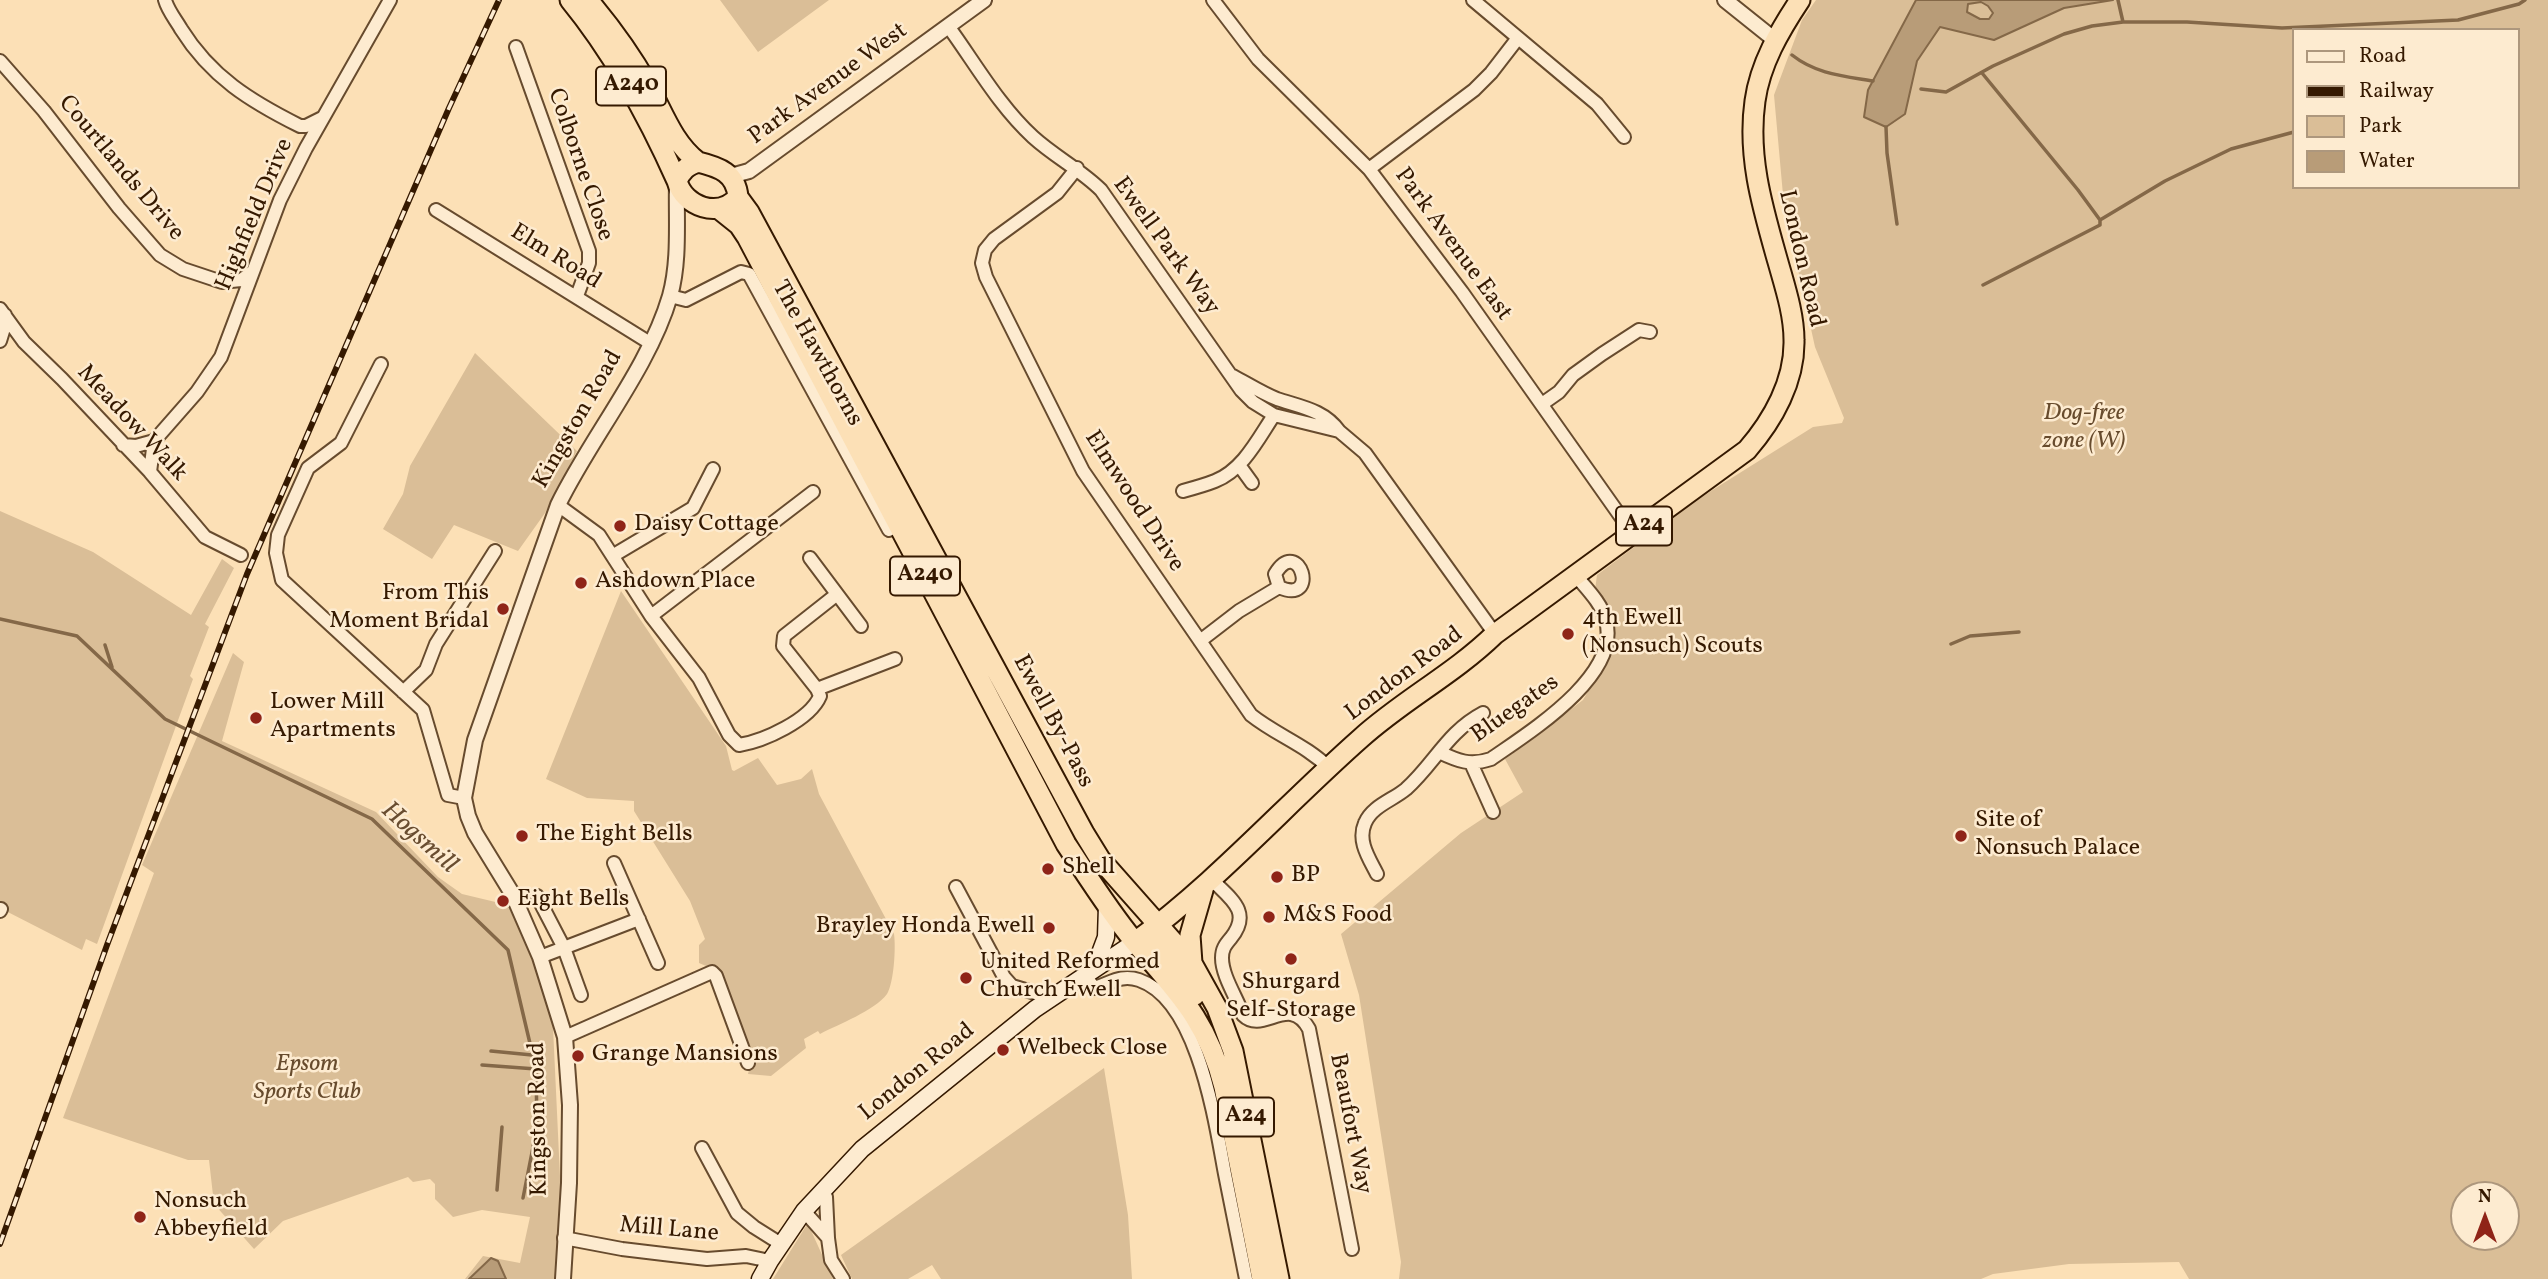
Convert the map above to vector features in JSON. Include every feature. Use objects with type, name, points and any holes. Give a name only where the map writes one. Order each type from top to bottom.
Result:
[{"type":"highway","name":"Kingston Road","points":[[570,0],[633,90],[677,182]]},
{"type":"highway","name":"A240","points":[[588,0],[647,83],[681,146],[698,162]]},
{"type":"highway","name":"London Road","points":[[1135,942],[1208,884],[1363,736],[1470,658],[1495,634],[1747,450],[1772,417],[1789,376],[1794,342],[1791,311],[1761,200],[1754,162],[1752,125],[1761,75],[1775,40],[1800,0]]},
{"type":"highway","points":[[698,162],[731,176],[738,197],[731,205],[712,209],[686,197],[677,182],[687,166],[698,162]]},
{"type":"highway","name":"Ewell By-Pass","points":[[738,197],[749,212],[1084,833],[1102,860],[1192,963],[1208,988],[1233,1051],[1279,1279]]},
{"type":"highway","name":"Ewell By-Pass","points":[[712,209],[739,225],[747,237],[1066,844],[1107,906],[1182,996],[1206,1035],[1219,1065],[1262,1279]]},
{"type":"highway","points":[[1102,860],[1108,884],[1137,927],[1135,942]]},
{"type":"highway","points":[[1192,963],[1190,935],[1208,884]]},
{"type":"highway","points":[[1159,924],[1153,940],[1180,972],[1195,996],[1206,1035]]},
{"type":"main road","points":[[1089,972],[1106,937],[1107,906]]},
{"type":"main road","name":"London Road","points":[[760,1279],[804,1211],[862,1149],[1052,998],[1135,942]]},
{"type":"street","points":[[166,0],[190,43],[210,69],[232,88],[300,125],[306,126],[324,116]]},
{"type":"street","name":"Highfield Drive","points":[[154,441],[205,382],[220,357],[280,200],[306,148],[390,0]]},
{"type":"street","name":"Park Avenue West","points":[[731,176],[749,171],[984,0]]},
{"type":"street","name":"Park Avenue East","points":[[1213,0],[1258,59],[1369,169],[1542,404],[1633,534]]},
{"type":"street","points":[[1473,0],[1597,104],[1624,137]]},
{"type":"street","points":[[1726,0],[1775,40]]},
{"type":"street","name":"Ewell Park Way","points":[[948,26],[1020,123],[1034,138],[1077,168],[1101,190],[1230,374],[1253,402],[1274,415],[1339,431]]},
{"type":"street","points":[[1369,169],[1474,90],[1518,38]]},
{"type":"street","name":"Colborne Close","points":[[516,47],[589,251],[589,263],[577,296]]},
{"type":"street","name":"Courtlands Drive","points":[[0,61],[44,111],[146,242],[173,263],[222,282]]},
{"type":"street","points":[[300,125],[306,148]]},
{"type":"street","name":"Elmwood Drive","points":[[1077,168],[1057,193],[994,239],[985,250],[982,263],[986,278],[1083,471],[1251,715],[1267,728],[1317,755],[1329,768]]},
{"type":"street","name":"Kingston Road","points":[[563,1279],[569,1183],[570,1105],[565,1037],[540,957],[513,895],[475,833],[467,816],[464,798],[475,740],[558,505],[574,471],[636,372],[670,296],[676,258],[677,182]]},
{"type":"street","points":[[676,225],[687,214],[712,209]]},
{"type":"street","name":"Elm Road","points":[[436,210],[650,343]]},
{"type":"street","points":[[222,282],[241,280],[252,272]]},
{"type":"street","name":"The Hawthorns","points":[[670,296],[686,300],[741,272],[749,274],[888,530]]},
{"type":"street","points":[[222,282],[235,296],[238,309]]},
{"type":"street","points":[[2,312],[4,328],[0,342],[24,342]]},
{"type":"street","name":"Meadow Walk","points":[[2,312],[24,342],[150,472],[205,537],[241,555]]},
{"type":"street","points":[[1542,404],[1559,392],[1573,374],[1602,354],[1639,330],[1650,332]]},
{"type":"street","points":[[381,364],[341,443],[308,468],[278,535],[276,553],[282,580],[423,710],[448,795],[464,798]]},
{"type":"street","name":"Ewell Park Way","points":[[1230,374],[1268,395],[1314,411],[1332,421],[1339,431],[1365,453],[1495,634]]},
{"type":"street","points":[[1183,491],[1217,480],[1239,465],[1274,415]]},
{"type":"street","points":[[123,445],[136,446],[154,441],[150,472]]},
{"type":"street","points":[[1239,465],[1252,483]]},
{"type":"street","points":[[614,555],[693,508],[713,469]]},
{"type":"street","points":[[651,616],[813,492]]},
{"type":"street","points":[[558,505],[599,535],[651,616],[699,678],[729,735],[740,745],[793,723],[817,702],[820,696],[817,689],[783,646],[784,636],[836,595]]},
{"type":"street","points":[[403,692],[426,670],[436,644],[495,551]]},
{"type":"street","points":[[810,558],[861,626]]},
{"type":"street","name":"Bluegates","points":[[1439,752],[1462,763],[1491,759],[1581,690],[1598,664],[1607,641],[1607,623],[1600,606],[1577,576]]},
{"type":"street","points":[[1200,641],[1239,611],[1279,587]]},
{"type":"street","points":[[817,689],[895,659]]},
{"type":"street","name":"Bluegates","points":[[1377,874],[1366,854],[1362,838],[1364,824],[1373,812],[1404,791],[1426,770],[1460,727],[1483,713]]},
{"type":"street","name":"Bluegates","points":[[1471,763],[1493,812]]},
{"type":"street","points":[[614,863],[658,963]]},
{"type":"street","name":"Beaufort Way","points":[[1208,884],[1234,901],[1240,914],[1238,929],[1223,947],[1222,956],[1223,966],[1244,1015],[1248,1020],[1255,1020],[1291,1013],[1304,1020],[1309,1029],[1352,1249]]},
{"type":"street","points":[[956,887],[1004,977],[1012,986],[1052,998]]},
{"type":"street","points":[[537,896],[564,948],[581,995]]},
{"type":"street","points":[[540,957],[639,919]]},
{"type":"street","points":[[565,1037],[712,972],[716,976],[748,1063]]},
{"type":"street","points":[[1089,972],[1094,988],[1115,978],[1149,984],[1161,994],[1178,1016],[1193,1045],[1212,1108],[1246,1279]]},
{"type":"street","points":[[1212,1108],[1235,1141]]},
{"type":"street","points":[[702,1148],[737,1213],[781,1244]]},
{"type":"street","points":[[822,1190],[826,1196],[831,1260],[843,1279]]},
{"type":"street","points":[[804,1211],[828,1238]]},
{"type":"street","name":"Mill Lane","points":[[564,1238],[622,1249],[707,1259],[746,1256],[770,1261]]},
{"type":"green space","points":[[720,0],[829,0],[758,52]]},
{"type":"green space","name":"Dog-free zone (W)","points":[[1816,0],[2548,0],[2548,1279],[2189,1279],[2179,1262],[2069,1264],[1993,1274],[1981,1279],[1399,1279],[1401,1262],[1359,995],[1341,934],[1461,833],[1523,792],[1505,759],[1583,700],[1606,660],[1612,616],[1595,590],[1597,575],[1695,501],[1813,427],[1842,423],[1844,418],[1815,347],[1784,206],[1774,95],[1802,20]]},
{"type":"green space","points":[[475,353],[577,451],[545,513],[518,551],[454,525],[432,559],[383,529],[403,494],[410,466]]},
{"type":"green space","points":[[0,511],[93,552],[191,615],[222,559],[234,568],[205,624],[209,627],[190,676],[193,679],[97,944],[86,939],[82,950],[0,908]]},
{"type":"green space","points":[[621,591],[726,746],[732,770],[758,758],[777,785],[801,779],[812,769],[819,794],[894,934],[894,965],[887,994],[856,1017],[804,1039],[806,1048],[771,1076],[748,1074],[753,1053],[718,971],[699,963],[699,945],[705,939],[690,901],[634,811],[634,801],[587,798],[546,779]]},
{"type":"green space","name":"Epsom Sports Club","points":[[233,653],[244,662],[222,741],[376,812],[438,877],[462,894],[508,905],[552,1006],[562,1219],[557,1279],[465,1279],[483,1256],[520,1263],[530,1217],[482,1210],[453,1217],[435,1199],[435,1184],[430,1179],[413,1182],[408,1177],[283,1221],[254,1249],[214,1204],[209,1160],[188,1160],[63,1118],[154,873],[142,865]]},
{"type":"green space","points":[[1104,1068],[1128,1215],[1132,1279],[941,1279],[932,1265],[908,1279],[852,1279],[841,1255]]},
{"type":"green space","points":[[806,1226],[809,1226],[833,1279],[773,1279]]},
{"type":"water","points":[[1916,0],[2113,0],[2064,8],[1994,40],[1940,27],[1917,61],[1905,114],[1886,127],[1864,117],[1868,90]],"holes":[[[1981,2],[1993,13],[1989,19],[1980,19],[1967,12],[1968,4]]]},
{"type":"water","points":[[491,1258],[498,1261],[506,1279],[469,1279]]},
{"type":"waterway","points":[[2118,0],[2123,22],[2187,22],[2282,28],[2458,20],[2519,4],[2525,0]]},
{"type":"waterway","points":[[1921,89],[1946,92],[1993,66],[2064,34],[2092,26],[2123,22]]},
{"type":"waterway","points":[[1792,55],[1820,70],[1873,81]]},
{"type":"waterway","points":[[1982,73],[2100,220],[2100,225],[1983,285]]},
{"type":"waterway","points":[[1886,127],[1897,224]]},
{"type":"waterway","points":[[2100,220],[2165,181],[2231,149],[2292,133]]},
{"type":"waterway","name":"Hogsmill","points":[[0,619],[77,636],[165,719],[372,819],[508,950],[536,1069],[537,1127],[523,1198]]},
{"type":"waterway","points":[[1951,644],[1970,636],[2019,632]]},
{"type":"waterway","points":[[105,645],[112,667]]},
{"type":"waterway","points":[[491,1051],[532,1055]]},
{"type":"waterway","points":[[482,1065],[536,1069]]},
{"type":"waterway","points":[[497,1190],[502,1127]]},
{"type":"railway","points":[[0,1244],[107,945],[247,574],[449,108],[499,0]]},
{"type":"place","name":"Daisy Cottage","points":[[620,526]]},
{"type":"place","name":"Ashdown Place","points":[[581,583]]},
{"type":"place","name":"From This Moment Bridal","points":[[503,609]]},
{"type":"place","name":"4th Ewell (Nonsuch) Scouts","points":[[1568,634]]},
{"type":"place","name":"Lower Mill Apartments","points":[[256,718]]},
{"type":"place","name":"The Eight Bells","points":[[522,836]]},
{"type":"place","name":"Site of Nonsuch Palace","points":[[1961,836]]},
{"type":"place","name":"Shell","points":[[1048,869]]},
{"type":"place","name":"BP","points":[[1277,877]]},
{"type":"place","name":"Eight Bells","points":[[503,901]]},
{"type":"place","name":"M&S Food","points":[[1269,917]]},
{"type":"place","name":"Brayley Honda Ewell","points":[[1049,928]]},
{"type":"place","name":"Shurgard Self-Storage","points":[[1291,959]]},
{"type":"place","name":"United Reformed Church Ewell","points":[[966,978]]},
{"type":"place","name":"Welbeck Close","points":[[1003,1050]]},
{"type":"place","name":"Grange Mansions","points":[[578,1056]]},
{"type":"place","name":"Nonsuch Abbeyfield","points":[[140,1217]]}]
